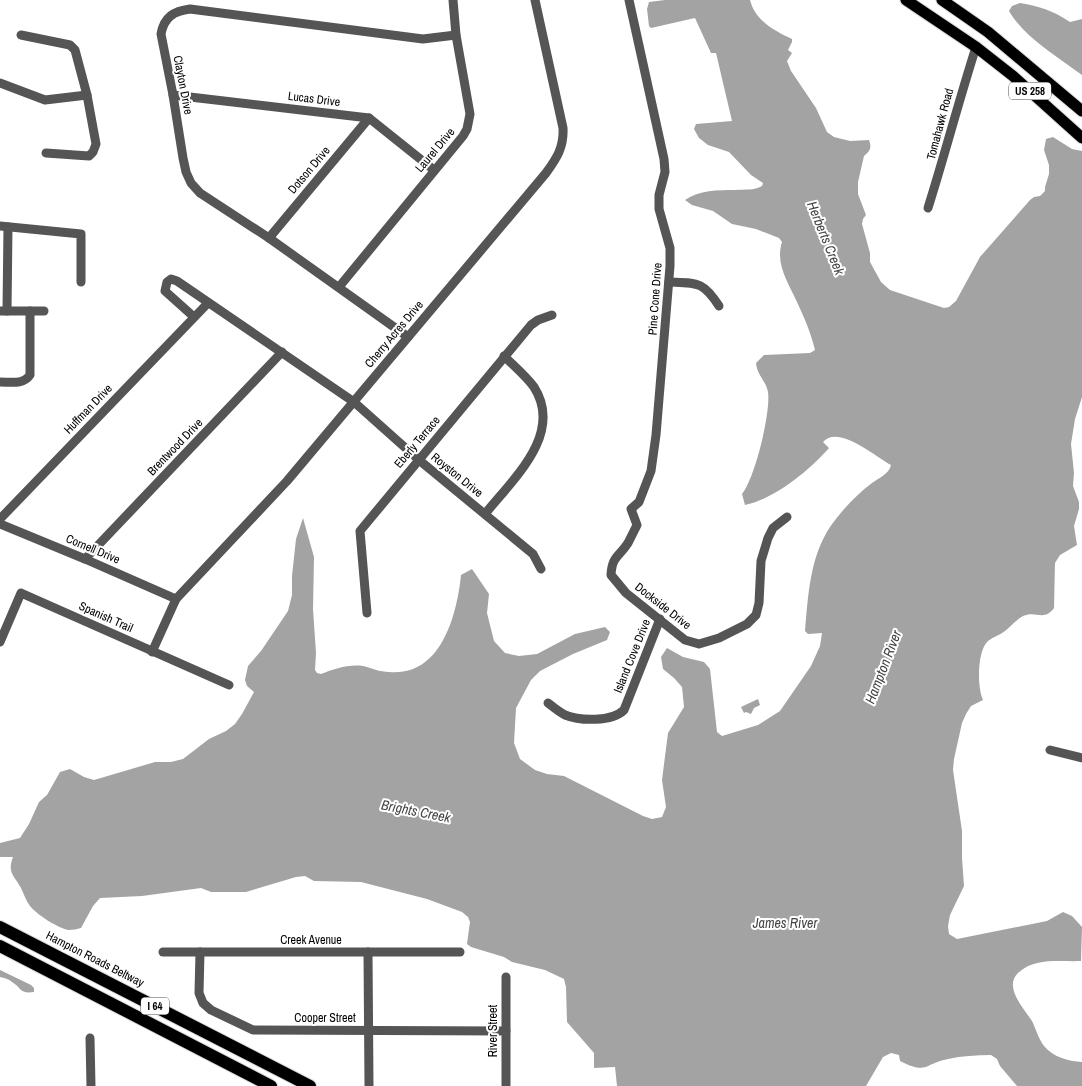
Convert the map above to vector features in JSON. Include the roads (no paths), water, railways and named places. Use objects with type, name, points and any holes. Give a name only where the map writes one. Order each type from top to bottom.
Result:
[{"type":"highway","name":"Hampton Roads Beltway","points":[[0,927],[310,1086]]},
{"type":"highway","name":"I 64","points":[[0,946],[271,1086]]},
{"type":"main road","name":"US 258","points":[[906,0],[976,47],[1013,76],[1082,138]]},
{"type":"main road","name":"US 258","points":[[942,0],[988,32],[1082,111]]},
{"type":"street","name":"Laurel Drive","points":[[339,287],[463,136],[469,121],[469,106],[456,35],[453,0]]},
{"type":"street","name":"Cherry Acres Drive","points":[[152,652],[176,599],[287,481],[546,173],[559,154],[562,145],[563,128],[535,0]]},
{"type":"street","name":"Pine Cone Drive","points":[[629,0],[664,159],[665,172],[659,195],[659,209],[670,248],[669,282],[656,436],[651,471],[639,502],[631,509]]},
{"type":"street","name":"Clayton Drive","points":[[408,337],[269,238],[200,193],[191,183],[183,158],[161,34],[162,25],[169,16],[179,10],[190,9],[423,39],[456,35]]},
{"type":"street","points":[[21,36],[70,45],[75,50],[87,95],[96,144],[93,152],[89,156],[46,153]]},
{"type":"street","name":"Tomahawk Road","points":[[928,208],[976,47]]},
{"type":"street","points":[[0,83],[46,100],[87,95]]},
{"type":"street","name":"Lucas Drive","points":[[173,95],[368,118]]},
{"type":"street","points":[[368,118],[434,170]]},
{"type":"street","name":"Dotson Drive","points":[[269,238],[368,118]]},
{"type":"street","points":[[44,311],[4,311],[4,226],[81,234],[81,282]]},
{"type":"street","points":[[194,317],[165,292],[167,282],[171,279],[177,281],[354,402]]},
{"type":"street","points":[[669,282],[693,283],[703,286],[710,292],[719,306]]},
{"type":"street","name":"Huffman Drive","points":[[0,519],[208,303]]},
{"type":"street","points":[[0,382],[21,382],[30,375],[30,311]]},
{"type":"street","name":"Eberly Terrace","points":[[367,613],[360,531],[531,325],[538,320],[552,315]]},
{"type":"street","name":"Brentwood Drive","points":[[85,559],[282,352]]},
{"type":"street","points":[[485,514],[532,456],[540,439],[543,422],[543,409],[533,386],[504,356]]},
{"type":"street","name":"Royston Drive","points":[[354,402],[419,460],[533,554],[540,569]]},
{"type":"street","name":"Dockside Drive","points":[[631,509],[637,524],[627,544],[616,556],[611,575],[626,593],[686,640],[699,644],[719,638],[747,624],[756,615],[759,603],[762,561],[768,538],[773,528],[787,517]]},
{"type":"street","name":"Cornell Drive","points":[[0,524],[176,599]]},
{"type":"street","name":"Spanish Trail","points":[[0,642],[21,593],[229,685]]},
{"type":"street","name":"Island Cove Drive","points":[[548,703],[564,714],[592,720],[620,714],[624,710],[660,619]]},
{"type":"street","points":[[1050,750],[1082,758]]},
{"type":"street","name":"Creek Avenue","points":[[162,952],[460,952]]},
{"type":"street","name":"Cooper Street","points":[[200,952],[199,993],[203,1003],[211,1010],[253,1030],[506,1031]]},
{"type":"street","points":[[368,952],[369,1086]]},
{"type":"street","name":"River Street","points":[[506,977],[506,1086]]},
{"type":"street","points":[[90,1038],[91,1086]]},
{"type":"water","name":"James River","points":[[665,0],[750,0],[756,13],[766,24],[792,39],[788,50],[792,53],[787,61],[791,71],[816,108],[827,132],[834,137],[850,141],[869,140],[870,149],[864,156],[858,182],[858,194],[866,215],[862,224],[870,253],[870,262],[881,282],[890,290],[944,308],[949,307],[956,301],[980,257],[1030,200],[1040,196],[1045,191],[1049,174],[1049,165],[1044,150],[1046,139],[1053,137],[1072,149],[1082,151],[1082,397],[1075,419],[1071,444],[1074,473],[1073,486],[1079,502],[1074,526],[1077,545],[1060,555],[1055,563],[1054,608],[1047,614],[1023,616],[988,641],[984,646],[979,669],[983,700],[971,706],[966,714],[962,723],[954,759],[953,770],[962,831],[964,886],[950,915],[948,926],[949,934],[957,939],[1047,921],[1063,912],[1072,916],[1082,927],[1081,961],[1040,962],[1018,973],[1013,985],[1017,998],[1032,1021],[1044,1046],[1061,1058],[1082,1062],[1082,1086],[1017,1086],[1000,1066],[997,1059],[991,1055],[953,1058],[921,1068],[900,1061],[899,1055],[891,1053],[883,1057],[866,1086],[617,1086],[615,1067],[594,1068],[594,1053],[567,1022],[564,979],[545,970],[512,962],[504,957],[471,947],[467,944],[470,922],[468,917],[462,912],[427,899],[361,882],[314,881],[305,876],[246,892],[211,892],[201,888],[142,896],[100,898],[93,906],[81,928],[69,930],[42,917],[33,909],[27,902],[12,874],[11,862],[13,857],[0,857],[0,843],[20,838],[39,802],[47,795],[60,772],[70,769],[94,780],[155,762],[171,762],[183,759],[209,739],[226,731],[235,724],[254,692],[247,686],[245,680],[248,666],[261,651],[288,611],[292,595],[296,539],[303,518],[314,557],[313,609],[316,653],[315,670],[317,673],[321,674],[341,667],[352,666],[363,666],[386,672],[407,671],[422,665],[434,654],[443,640],[455,608],[461,575],[472,569],[489,594],[487,613],[494,641],[505,653],[519,656],[537,654],[575,634],[605,627],[610,632],[607,640],[573,654],[540,671],[531,680],[516,708],[514,743],[520,759],[535,770],[564,776],[643,816],[652,819],[662,817],[666,807],[662,780],[668,733],[684,707],[682,687],[663,669],[661,657],[667,648],[683,657],[704,662],[710,669],[717,732],[722,736],[758,725],[780,711],[811,666],[820,646],[822,633],[808,634],[805,631],[811,577],[823,539],[834,521],[849,504],[886,473],[891,465],[867,449],[847,439],[830,437],[823,442],[829,448],[801,475],[768,497],[745,505],[742,494],[757,460],[767,414],[768,392],[756,363],[764,355],[810,353],[815,350],[805,319],[781,265],[780,250],[782,242],[779,238],[756,229],[732,224],[713,211],[692,205],[685,200],[696,194],[709,191],[756,189],[762,186],[763,183],[751,175],[729,152],[708,145],[699,138],[694,129],[696,124],[732,121],[716,53],[711,53],[695,18],[651,28],[649,26],[647,9],[649,2]]},
{"type":"water","points":[[1020,3],[1046,10],[1070,22],[1082,19],[1082,75],[1032,38],[1015,20],[1009,11],[1012,6]]},
{"type":"water","points":[[758,699],[760,705],[754,708],[751,714],[744,713],[741,707]]},
{"type":"water","points":[[0,970],[31,985],[34,988],[34,992],[23,991],[9,980],[0,977]]},
{"type":"water label","name":"Herberts Creek","points":[[826,238]]},
{"type":"water label","name":"Hampton River","points":[[883,667]]},
{"type":"water label","name":"Brights Creek","points":[[416,811]]}]
